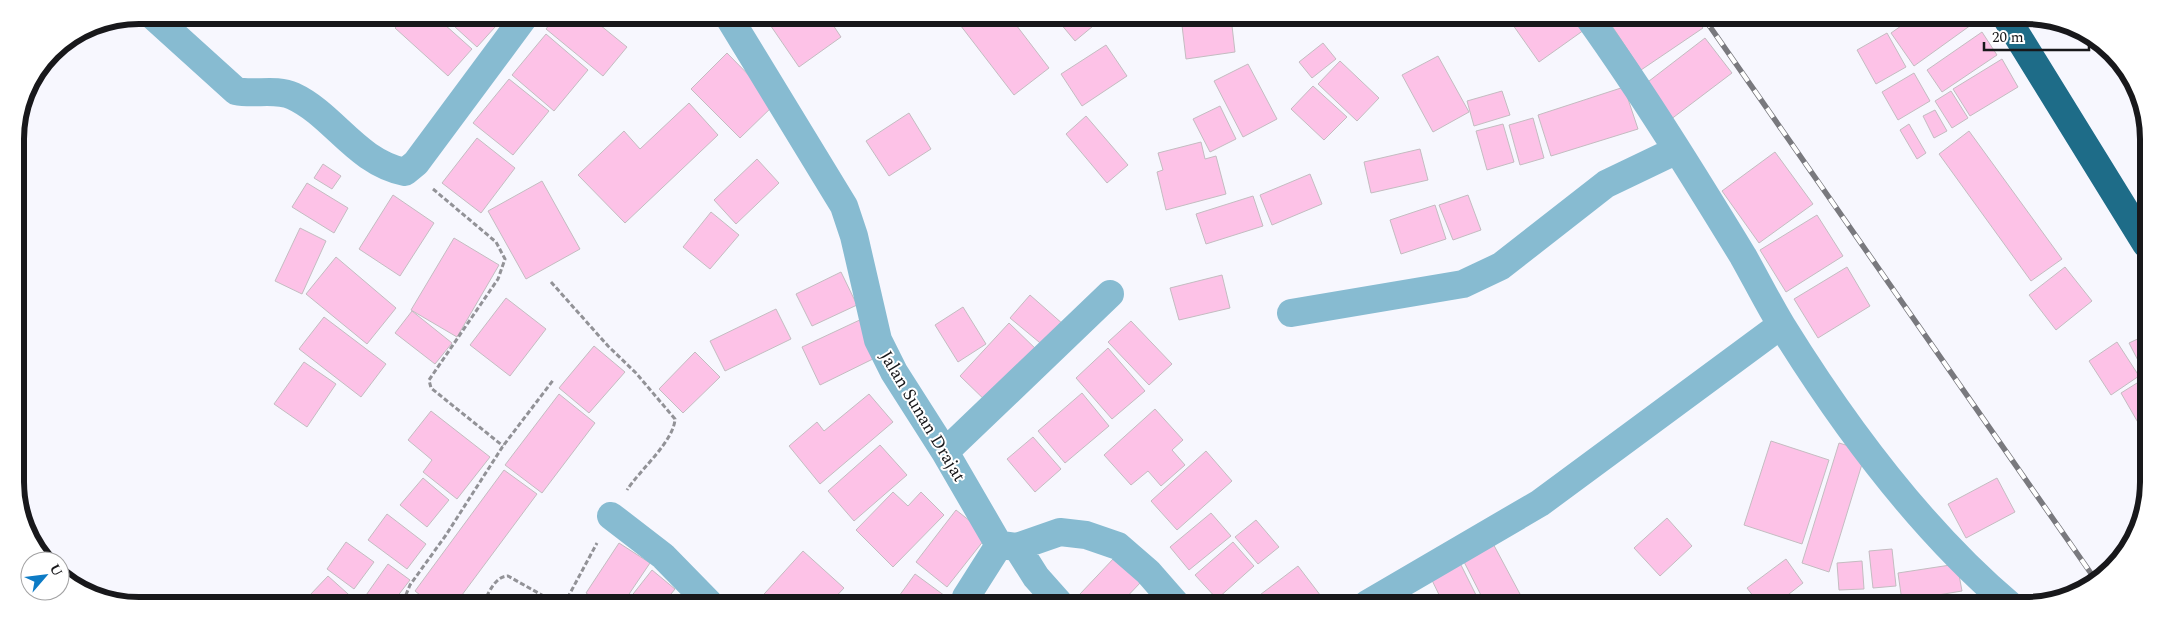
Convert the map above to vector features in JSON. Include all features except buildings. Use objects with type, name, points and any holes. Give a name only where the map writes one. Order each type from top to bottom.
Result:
[{"type":"highway","points":[[2010,24],[2140,234]]},
{"type":"street","points":[[162,24],[236,91],[249,94],[279,92],[291,95],[304,103],[352,144],[372,158],[392,169],[405,172],[409,170],[519,24]]},
{"type":"street","name":"Jalan Sunan Drajat","points":[[733,24],[844,206],[854,236],[878,340],[894,372],[1008,546],[1054,597]]},
{"type":"street","points":[[1593,24],[1677,150],[1744,258],[1781,325],[1879,466],[1972,573],[2000,597]]},
{"type":"street","points":[[1291,313],[1463,284],[1501,266],[1606,184],[1677,150]]},
{"type":"street","points":[[945,452],[1110,294]]},
{"type":"street","points":[[1379,597],[1540,503],[1781,325]]},
{"type":"street","points":[[611,516],[663,556],[703,597]]},
{"type":"street","points":[[966,597],[1008,546],[1060,532],[1086,535],[1118,546],[1148,572],[1170,597]]},
{"type":"path","points":[[409,170],[475,222],[503,251],[504,266],[498,279],[429,380],[431,388],[503,446]]},
{"type":"path","points":[[551,282],[608,346],[636,372],[675,418],[669,436],[630,485],[611,516],[568,597]]},
{"type":"path","points":[[405,597],[410,585],[446,535],[503,446],[554,380]]},
{"type":"path","points":[[487,597],[497,580],[502,576],[508,576],[545,597]]},
{"type":"railway","points":[[1708,24],[2093,576]]}]
